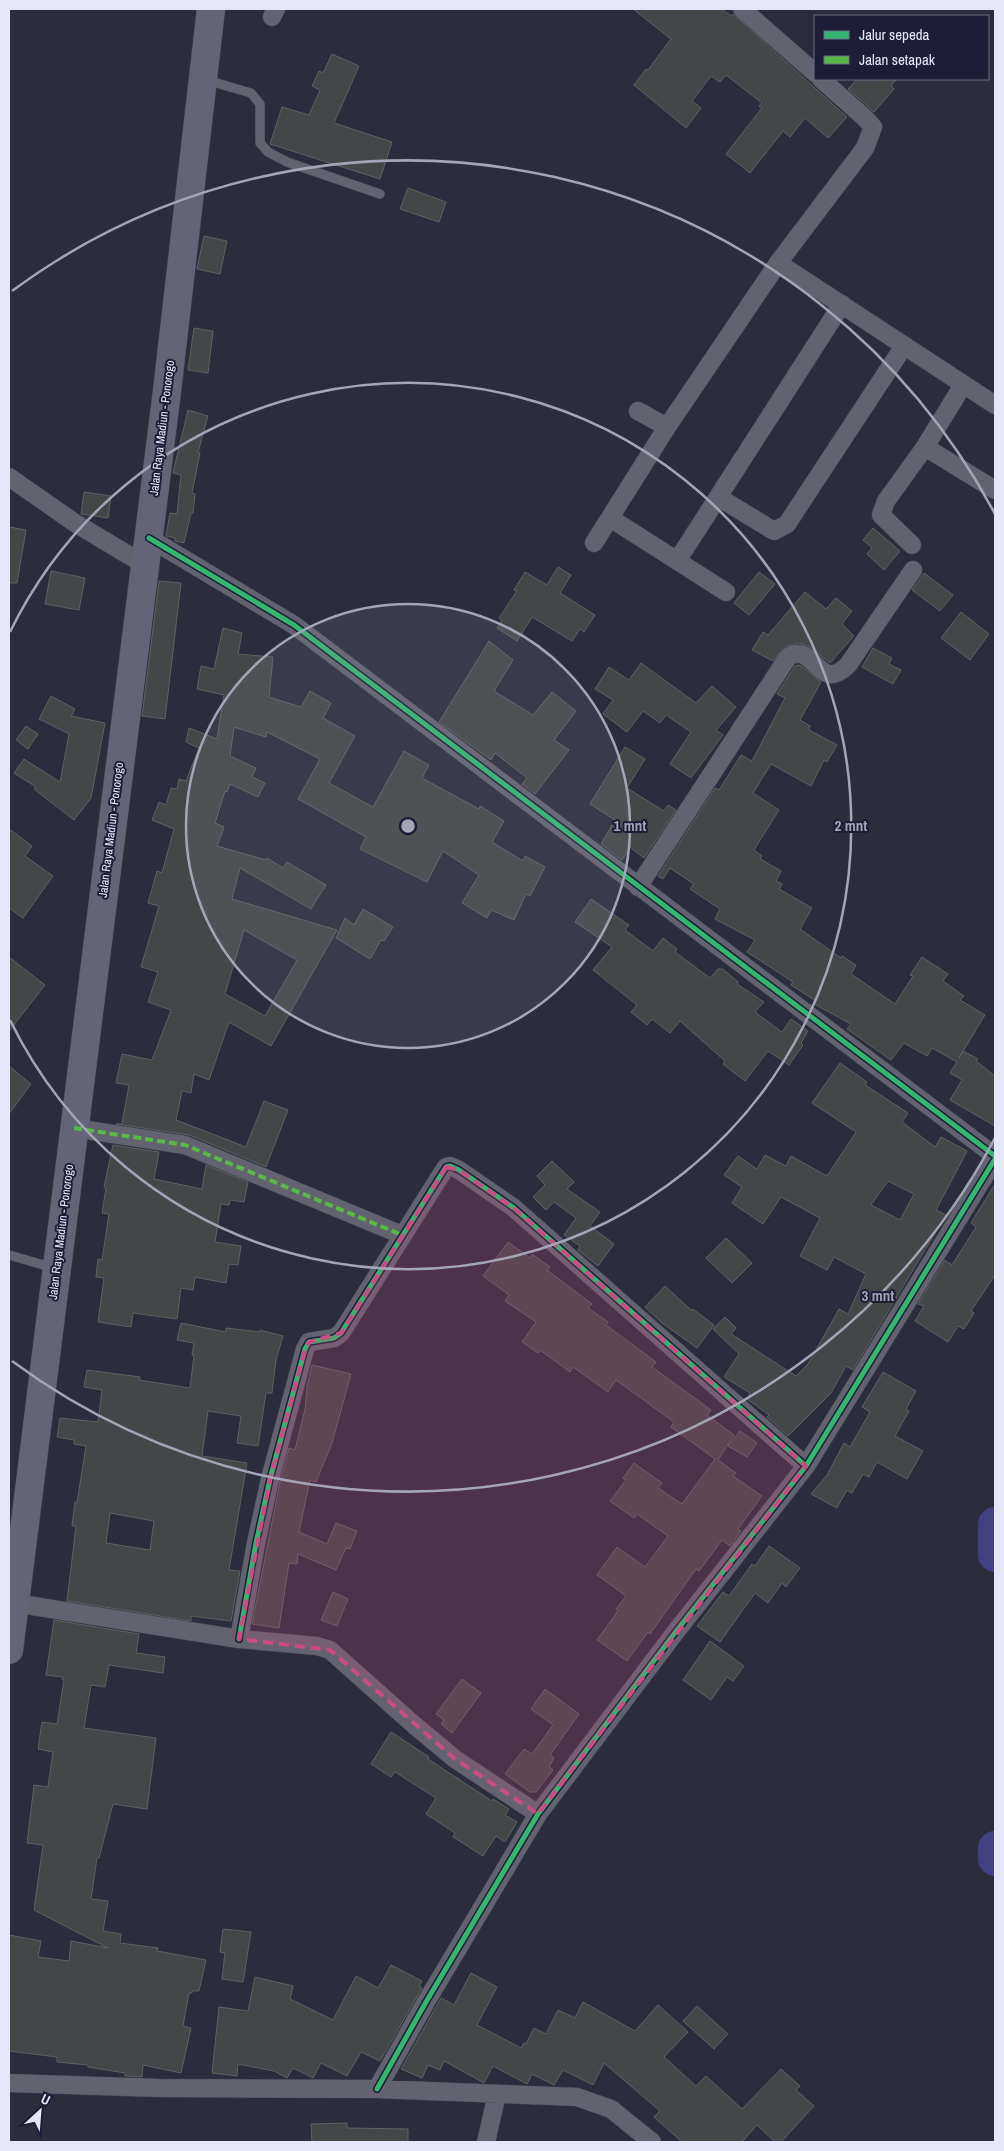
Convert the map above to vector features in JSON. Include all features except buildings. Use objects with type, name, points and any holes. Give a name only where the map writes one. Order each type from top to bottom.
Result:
[{"type":"highway","name":"Jalan Raya Madiun - Ponorogo","points":[[9,1650],[14,1603],[15,1550],[56,1268],[74,1128],[149,538],[211,9]]},
{"type":"street","points":[[751,12],[814,73]]},
{"type":"street","points":[[594,543],[667,427],[778,263],[865,148],[874,127],[822,80]]},
{"type":"street","points":[[778,263],[995,405]]},
{"type":"street","points":[[677,561],[842,304]]},
{"type":"street","points":[[718,497],[774,531],[787,524],[904,346]]},
{"type":"street","points":[[912,544],[881,515],[886,501],[925,447],[963,385]]},
{"type":"street","points":[[638,411],[667,427]]},
{"type":"street","points":[[925,447],[995,490]]},
{"type":"street","points":[[9,477],[75,523],[145,565]]},
{"type":"street","points":[[610,518],[726,592]]},
{"type":"street","points":[[149,538],[294,625],[995,1158],[806,1466],[674,1634],[538,1814],[426,2002],[377,2089]]},
{"type":"street","points":[[638,887],[788,657],[799,653],[806,656],[826,674],[832,675],[841,672],[848,665],[913,570]]},
{"type":"street","points":[[74,1128],[185,1145],[402,1235]]},
{"type":"street","points":[[240,1639],[256,1543],[270,1479],[308,1342],[334,1338],[341,1333],[442,1170],[450,1166],[459,1170],[514,1208],[806,1466]]},
{"type":"street","points":[[14,1603],[240,1639],[317,1646],[330,1650],[413,1724],[456,1759],[538,1814]]},
{"type":"street","points":[[9,2083],[159,2088],[377,2089],[577,2097],[611,2109],[652,2142]]},
{"type":"street","points":[[486,2142],[497,2094]]},
{"type":"lane","points":[[203,80],[251,93],[260,104],[260,142],[268,152],[287,162],[380,194]]},
{"type":"lane","points":[[9,1255],[56,1268]]},
{"type":"highlighted area","points":[[446,1167],[459,1170],[514,1208],[806,1466],[538,1814],[455,1759],[330,1650],[239,1639],[270,1479],[305,1349],[309,1342],[341,1333]]},
{"type":"waterway","points":[[995,1524],[995,1555]]},
{"type":"waterway","points":[[995,1848],[995,1859]]},
{"type":"marked path","points":[[74,1128],[185,1145],[402,1235]]},
{"type":"cycle path","points":[[149,538],[294,625],[995,1156]]},
{"type":"cycle path","points":[[377,2089],[426,2002],[538,1814],[674,1634],[806,1466],[995,1159]]},
{"type":"cycle path","points":[[239,1639],[256,1543],[270,1479],[305,1349],[309,1342],[334,1338],[341,1333],[446,1167],[450,1166],[459,1170],[514,1208],[806,1466]]}]
